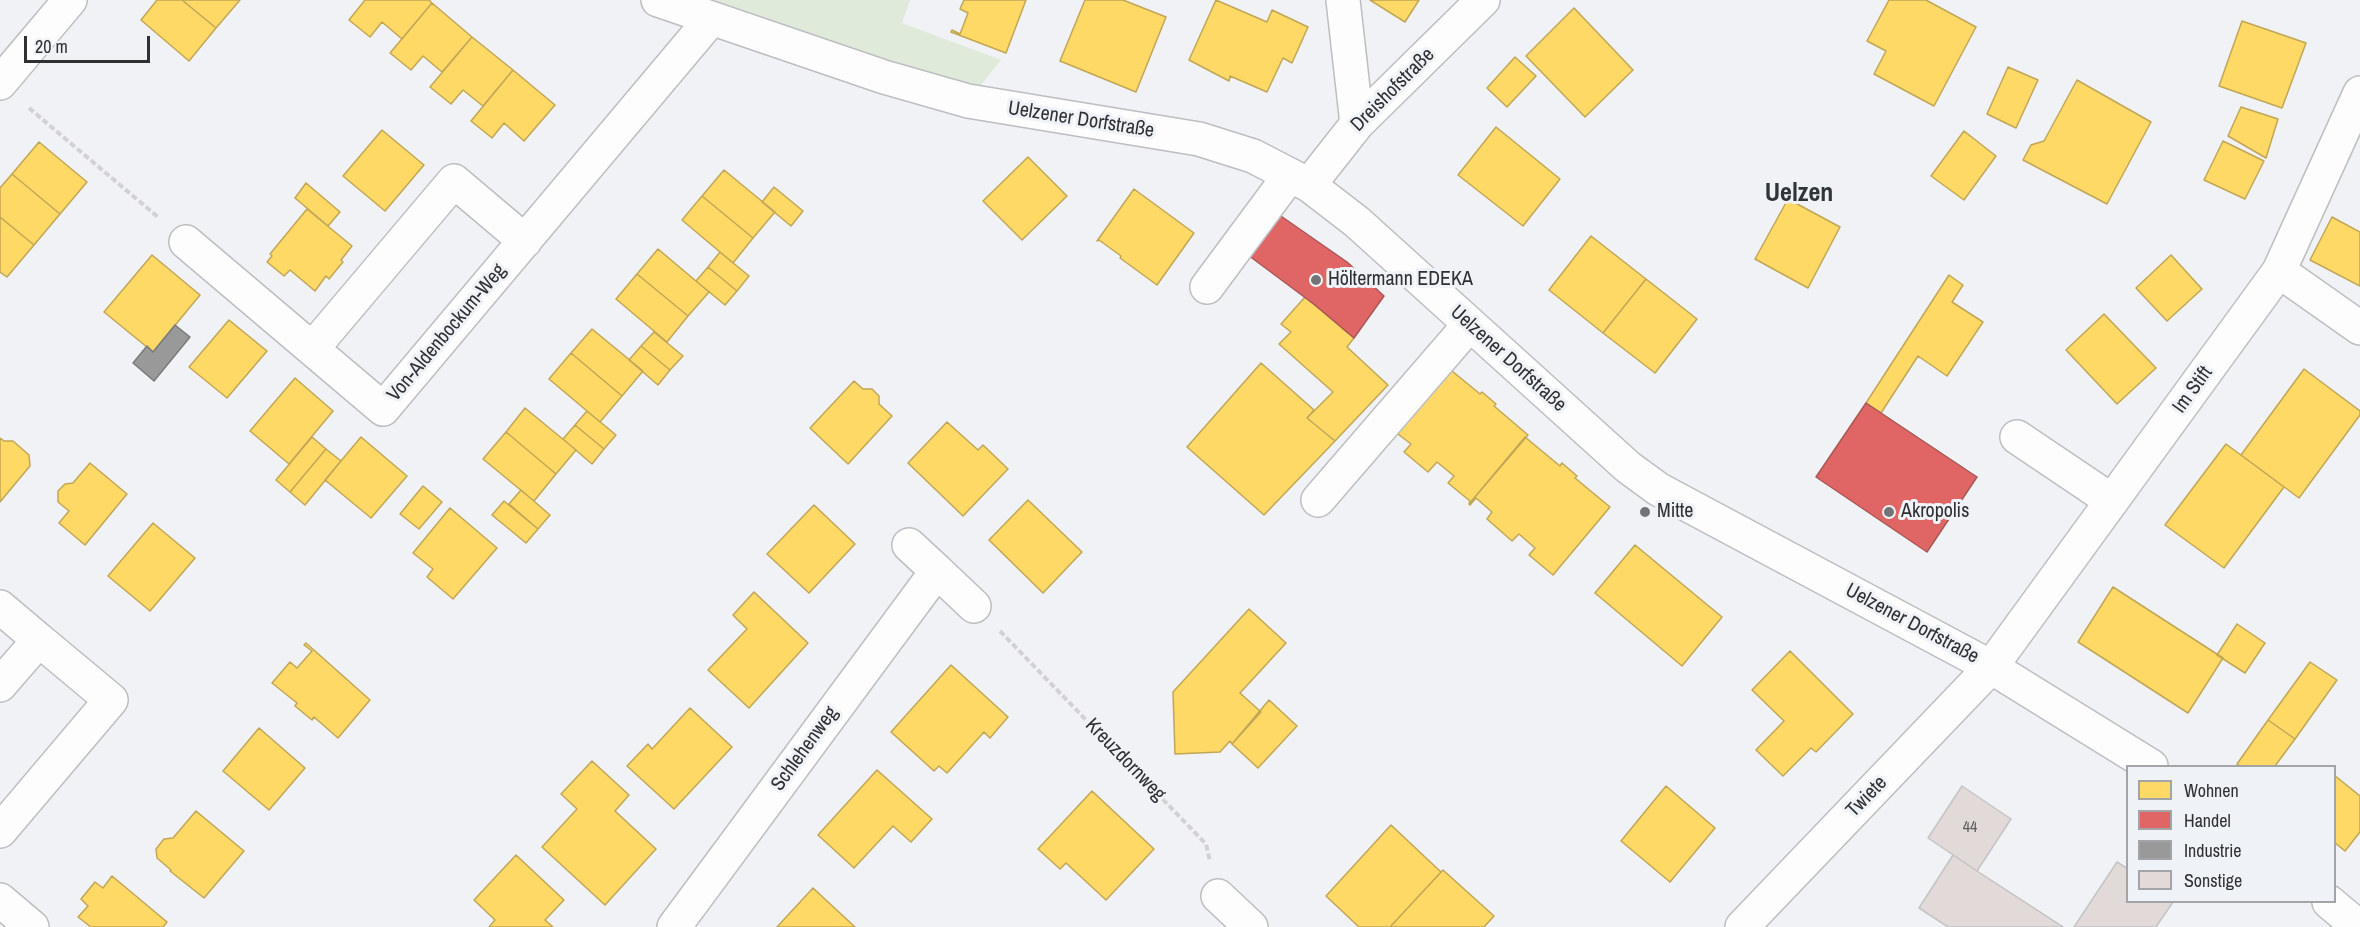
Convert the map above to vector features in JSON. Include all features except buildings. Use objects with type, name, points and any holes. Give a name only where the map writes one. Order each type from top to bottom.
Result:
[{"type":"street","points":[[0,83],[70,0]]},
{"type":"street","name":"Uelzener Dorfstraße","points":[[658,0],[884,77],[968,101],[1199,139],[1253,156],[1300,180],[1357,222],[1628,467],[1658,489],[1991,667],[2149,765]]},
{"type":"street","points":[[1343,0],[1357,124]]},
{"type":"street","name":"Dreishofstraße","points":[[1207,287],[1300,180],[1483,0]]},
{"type":"street","name":"Von-Aldenbockum-Weg","points":[[186,242],[383,409],[711,19]]},
{"type":"street","name":"Im Stift","points":[[1991,667],[2279,271],[2360,93]]},
{"type":"street","points":[[312,349],[454,181],[525,241]]},
{"type":"street","points":[[2279,271],[2360,328]]},
{"type":"street","points":[[1318,500],[1470,324]]},
{"type":"street","points":[[2017,437],[2112,501]]},
{"type":"street","points":[[909,545],[974,606]]},
{"type":"street","name":"Schlehenweg","points":[[674,927],[936,571]]},
{"type":"street","points":[[0,607],[111,700],[0,831]]},
{"type":"street","points":[[0,685],[39,639]]},
{"type":"street","name":"Twiete","points":[[1742,927],[1991,667]]},
{"type":"street","points":[[1218,896],[1251,927]]},
{"type":"street","points":[[0,900],[32,927]]},
{"type":"street","points":[[2330,903],[2359,927]]},
{"type":"path","points":[[27,106],[186,242]]},
{"type":"path","name":"Kreuzdornweg","points":[[974,606],[1206,844],[1218,896]]},
{"type":"green space","points":[[658,0],[910,0],[902,23],[1001,60],[968,101]]},
{"type":"place","name":"Höltermann EDEKA","points":[[1316,280]]},
{"type":"place","name":"Mitte","points":[[1645,512]]},
{"type":"place","name":"Akropolis","points":[[1889,512]]},
{"type":"district","name":"Uelzen","points":[[1799,194]]}]
